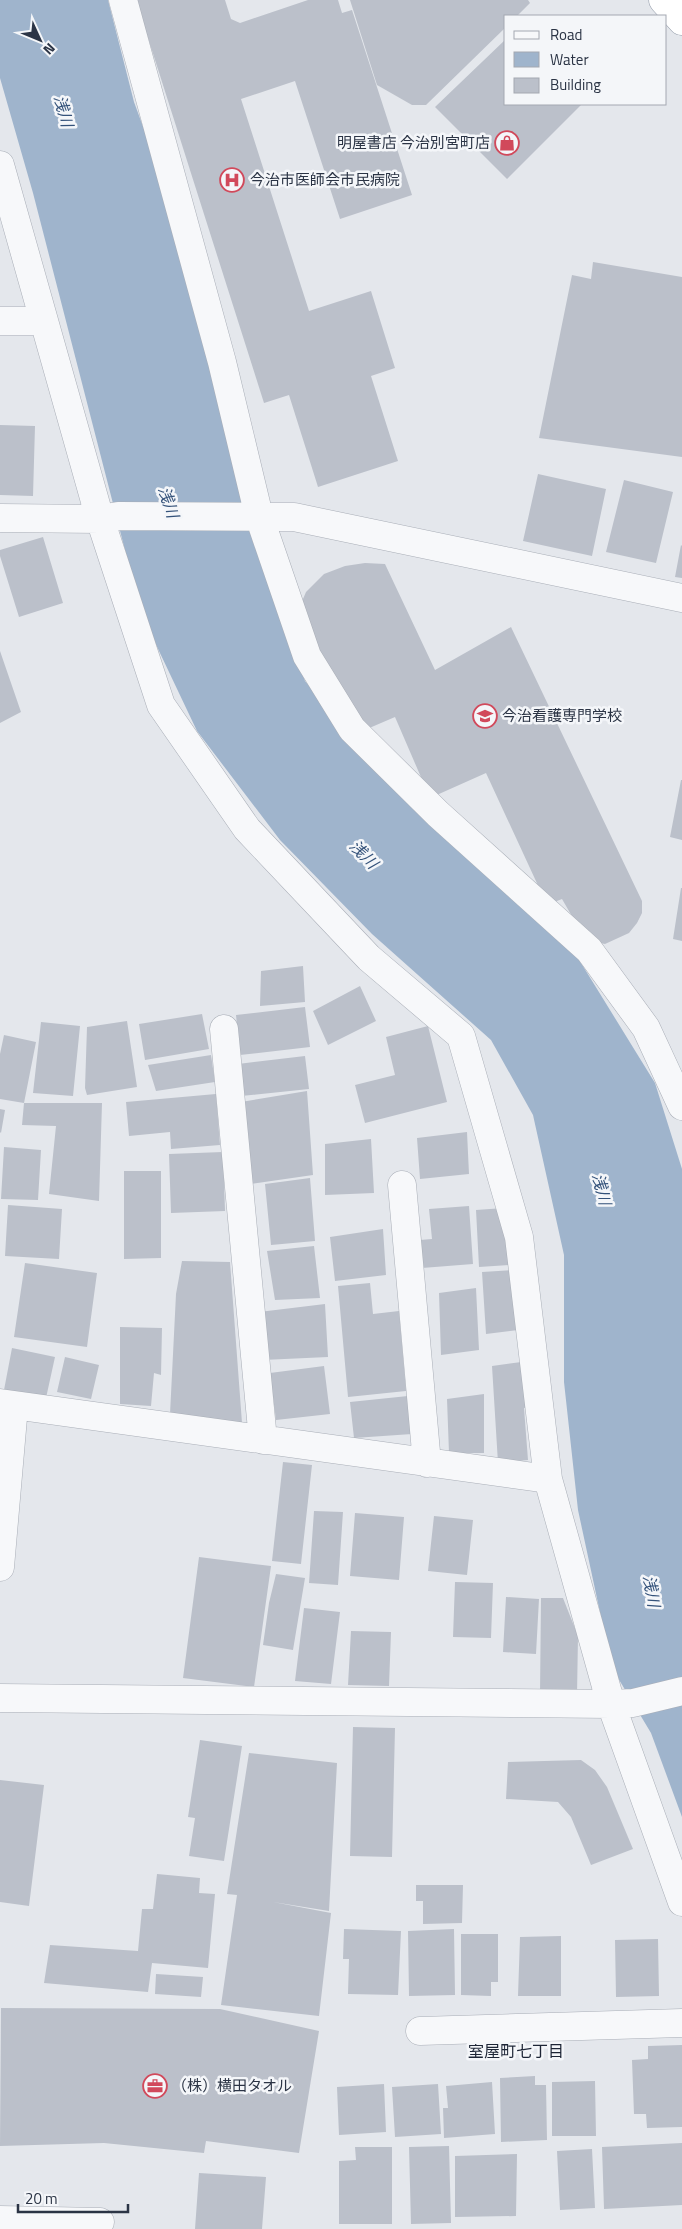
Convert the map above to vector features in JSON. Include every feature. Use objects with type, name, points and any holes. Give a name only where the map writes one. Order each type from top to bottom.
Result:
[{"type":"highway","points":[[663,0],[682,21]]},
{"type":"street","points":[[123,0],[222,362],[252,516],[307,656],[352,729],[438,814],[589,950],[646,1028],[682,1106]]},
{"type":"street","points":[[0,166],[44,321],[109,518],[161,706],[247,829],[369,958],[462,1036],[519,1237],[548,1479],[622,1704],[682,1902]]},
{"type":"street","points":[[0,321],[44,321]]},
{"type":"street","points":[[0,518],[294,517],[682,598]]},
{"type":"street","points":[[224,1029],[263,1440]]},
{"type":"street","points":[[402,1185],[427,1463]]},
{"type":"street","points":[[0,1567],[7,1405],[548,1479]]},
{"type":"street","points":[[0,1698],[622,1704],[682,1691]]},
{"type":"street","points":[[420,2031],[682,2023]]},
{"type":"street","points":[[0,2220],[100,2222]]},
{"type":"water","name":"浅川","points":[[0,0],[108,0],[134,102],[167,192],[261,551],[305,681],[413,806],[573,950],[655,1083],[682,1169],[682,1817],[651,1733],[612,1668],[578,1510],[564,1382],[564,1255],[533,1115],[491,1040],[372,934],[280,840],[197,731],[150,632],[126,554],[33,193],[0,78]]},
{"type":"building","points":[[136,0],[225,0],[231,19],[240,23],[308,0],[338,0],[342,13],[352,10],[412,195],[340,219],[295,81],[241,99],[309,311],[371,291],[395,368],[371,376],[398,461],[318,487],[289,395],[264,403]]},
{"type":"building","points":[[350,0],[528,0],[530,3],[518,15],[504,15],[504,29],[426,105],[412,105],[377,85]]},
{"type":"building","name":"明屋書店 今治別宮町店","points":[[504,41],[504,105],[581,105],[507,179],[435,107]]},
{"type":"building","points":[[593,262],[682,277],[682,457],[539,438],[572,275],[591,279]]},
{"type":"building","points":[[0,425],[35,426],[33,496],[0,495]]},
{"type":"building","points":[[538,474],[606,489],[592,556],[523,541]]},
{"type":"building","points":[[624,480],[673,492],[656,563],[606,552]]},
{"type":"building","points":[[43,537],[63,603],[19,617],[0,556],[0,550]]},
{"type":"building","points":[[682,546],[682,578],[675,577]]},
{"type":"building","points":[[365,563],[385,564],[435,670],[511,627],[642,901],[642,913],[629,933],[605,944],[595,942],[573,918],[562,899],[547,905],[486,773],[430,798],[395,717],[360,732],[297,613],[306,592],[324,574],[345,566]]},
{"type":"building","points":[[0,651],[21,712],[0,723]]},
{"type":"building","points":[[682,780],[682,840],[670,837]]},
{"type":"building","points":[[682,888],[682,941],[673,939]]},
{"type":"building","points":[[303,966],[305,1002],[260,1006],[261,971]]},
{"type":"building","points":[[360,986],[376,1021],[328,1045],[313,1011]]},
{"type":"building","points":[[305,1007],[310,1047],[240,1055],[236,1015]]},
{"type":"building","points":[[202,1014],[209,1049],[145,1060],[139,1024]]},
{"type":"building","points":[[127,1021],[137,1087],[87,1095],[85,1088],[87,1027]]},
{"type":"building","points":[[41,1022],[80,1026],[73,1096],[33,1093]]},
{"type":"building","points":[[428,1026],[447,1102],[365,1123],[355,1085],[395,1075],[386,1037]]},
{"type":"building","points":[[4,1035],[36,1042],[24,1103],[0,1099],[0,1054]]},
{"type":"building","points":[[211,1055],[215,1082],[156,1091],[148,1065]]},
{"type":"building","points":[[305,1056],[309,1089],[241,1096],[238,1064]]},
{"type":"building","points":[[307,1091],[313,1175],[250,1184],[241,1102]]},
{"type":"building","points":[[216,1094],[220,1145],[171,1149],[170,1132],[129,1136],[126,1102]]},
{"type":"building","points":[[24,1103],[102,1103],[99,1201],[49,1194],[56,1126],[22,1125]]},
{"type":"building","points":[[0,1109],[5,1110],[1,1133],[0,1132]]},
{"type":"building","points":[[467,1132],[469,1174],[420,1179],[417,1138]]},
{"type":"building","points":[[371,1139],[374,1193],[325,1195],[325,1144]]},
{"type":"building","points":[[4,1147],[41,1150],[38,1200],[1,1199]]},
{"type":"building","points":[[223,1152],[225,1211],[171,1213],[169,1154]]},
{"type":"building","points":[[124,1171],[161,1171],[161,1258],[124,1259]]},
{"type":"building","points":[[310,1178],[315,1241],[271,1245],[265,1184]]},
{"type":"building","points":[[8,1205],[62,1209],[59,1259],[5,1256]]},
{"type":"building","points":[[469,1206],[473,1264],[422,1268],[420,1240],[432,1239],[429,1209]]},
{"type":"building","points":[[504,1208],[509,1265],[479,1267],[476,1210]]},
{"type":"building","points":[[383,1229],[386,1275],[335,1281],[330,1237]]},
{"type":"building","points":[[314,1246],[320,1298],[275,1300],[267,1251]]},
{"type":"building","points":[[182,1261],[230,1262],[242,1423],[170,1414],[176,1294]]},
{"type":"building","points":[[25,1263],[97,1273],[87,1347],[14,1337]]},
{"type":"building","points":[[512,1270],[518,1330],[486,1334],[482,1272]]},
{"type":"building","points":[[370,1283],[373,1314],[399,1311],[406,1391],[348,1397],[338,1286]]},
{"type":"building","points":[[476,1288],[479,1350],[441,1355],[439,1293]]},
{"type":"building","points":[[325,1304],[328,1357],[263,1360],[259,1312]]},
{"type":"building","points":[[120,1327],[162,1328],[161,1375],[154,1373],[151,1406],[120,1404]]},
{"type":"building","points":[[12,1348],[55,1357],[46,1398],[4,1390]]},
{"type":"building","points":[[65,1357],[99,1365],[91,1399],[57,1392]]},
{"type":"building","points":[[529,1361],[533,1406],[524,1408],[528,1460],[498,1463],[492,1366]]},
{"type":"building","points":[[324,1366],[330,1414],[276,1420],[270,1373]]},
{"type":"building","points":[[484,1394],[484,1453],[449,1453],[447,1399]]},
{"type":"building","points":[[408,1396],[412,1434],[354,1438],[350,1402]]},
{"type":"building","points":[[283,1462],[312,1465],[301,1564],[272,1561]]},
{"type":"building","points":[[314,1511],[343,1512],[338,1585],[309,1583]]},
{"type":"building","points":[[355,1513],[404,1517],[399,1580],[350,1576]]},
{"type":"building","points":[[434,1516],[473,1520],[467,1575],[428,1571]]},
{"type":"building","points":[[199,1557],[271,1566],[254,1687],[183,1678]]},
{"type":"building","points":[[276,1574],[305,1578],[293,1650],[263,1645],[269,1603]]},
{"type":"building","points":[[455,1582],[493,1583],[491,1638],[453,1637]]},
{"type":"building","points":[[506,1597],[539,1599],[536,1654],[503,1652]]},
{"type":"building","points":[[541,1598],[563,1598],[578,1636],[577,1695],[540,1694]]},
{"type":"building","points":[[304,1608],[340,1612],[331,1684],[295,1681]]},
{"type":"building","points":[[351,1631],[391,1632],[389,1686],[348,1685]]},
{"type":"building","points":[[353,1727],[395,1728],[392,1857],[350,1856]]},
{"type":"building","points":[[200,1740],[242,1746],[224,1861],[189,1856],[195,1818],[188,1817]]},
{"type":"building","points":[[249,1753],[337,1763],[329,1911],[273,1902],[331,1913],[319,2016],[221,2005],[237,1895],[227,1894]]},
{"type":"building","points":[[581,1760],[595,1770],[607,1787],[633,1849],[591,1865],[571,1817],[558,1802],[506,1799],[508,1762]]},
{"type":"building","points":[[0,1780],[44,1785],[29,1906],[0,1902]]},
{"type":"building","points":[[157,1874],[200,1878],[199,1893],[215,1894],[208,1968],[152,1963],[148,1992],[44,1983],[50,1945],[138,1951],[142,1909],[153,1909]]},
{"type":"building","points":[[416,1885],[463,1885],[462,1923],[423,1924],[423,1901],[416,1901]]},
{"type":"building","points":[[344,1929],[401,1931],[398,1995],[348,1994],[349,1959],[343,1959]]},
{"type":"building","points":[[454,1929],[455,1995],[409,1996],[408,1931]]},
{"type":"building","points":[[461,1934],[498,1934],[498,1982],[491,1982],[491,1996],[461,1995]]},
{"type":"building","points":[[561,1936],[561,1996],[518,1996],[520,1937]]},
{"type":"building","points":[[658,1939],[659,1996],[616,1997],[615,1940]]},
{"type":"building","points":[[156,1974],[203,1977],[201,1997],[155,1994]]},
{"type":"building","name":"（株）横田タオル","points":[[1,2008],[220,2009],[319,2031],[299,2153],[206,2141],[204,2153],[104,2143],[0,2146]]},
{"type":"building","points":[[682,2045],[682,2127],[647,2128],[646,2114],[634,2114],[632,2060],[648,2059],[648,2046]]},
{"type":"building","points":[[535,2076],[535,2085],[546,2085],[547,2140],[501,2142],[500,2078]]},
{"type":"building","points":[[595,2081],[596,2136],[552,2136],[552,2082]]},
{"type":"building","points":[[492,2082],[495,2134],[444,2138],[443,2108],[448,2108],[446,2086]]},
{"type":"building","points":[[384,2084],[386,2132],[339,2135],[337,2087]]},
{"type":"building","points":[[438,2084],[441,2134],[395,2137],[392,2087]]},
{"type":"building","points":[[682,2143],[682,2205],[604,2209],[602,2147]]},
{"type":"building","points":[[449,2146],[451,2223],[411,2224],[409,2147]]},
{"type":"building","points":[[355,2147],[392,2147],[392,2224],[339,2224],[339,2161],[356,2160]]},
{"type":"building","points":[[592,2149],[595,2208],[560,2210],[557,2151]]},
{"type":"building","points":[[517,2154],[516,2216],[455,2217],[455,2156]]},
{"type":"building","points":[[199,2173],[266,2177],[262,2229],[195,2229]]},
{"type":"place","name":"明屋書店 今治別宮町店","points":[[507,143]]},
{"type":"place","name":"今治市医師会市民病院","points":[[232,180]]},
{"type":"place","name":"今治看護専門学校","points":[[485,716]]},
{"type":"place","name":"（株）横田タオル","points":[[155,2086]]},
{"type":"district","name":"室屋町七丁目","points":[[516,2051]]}]
